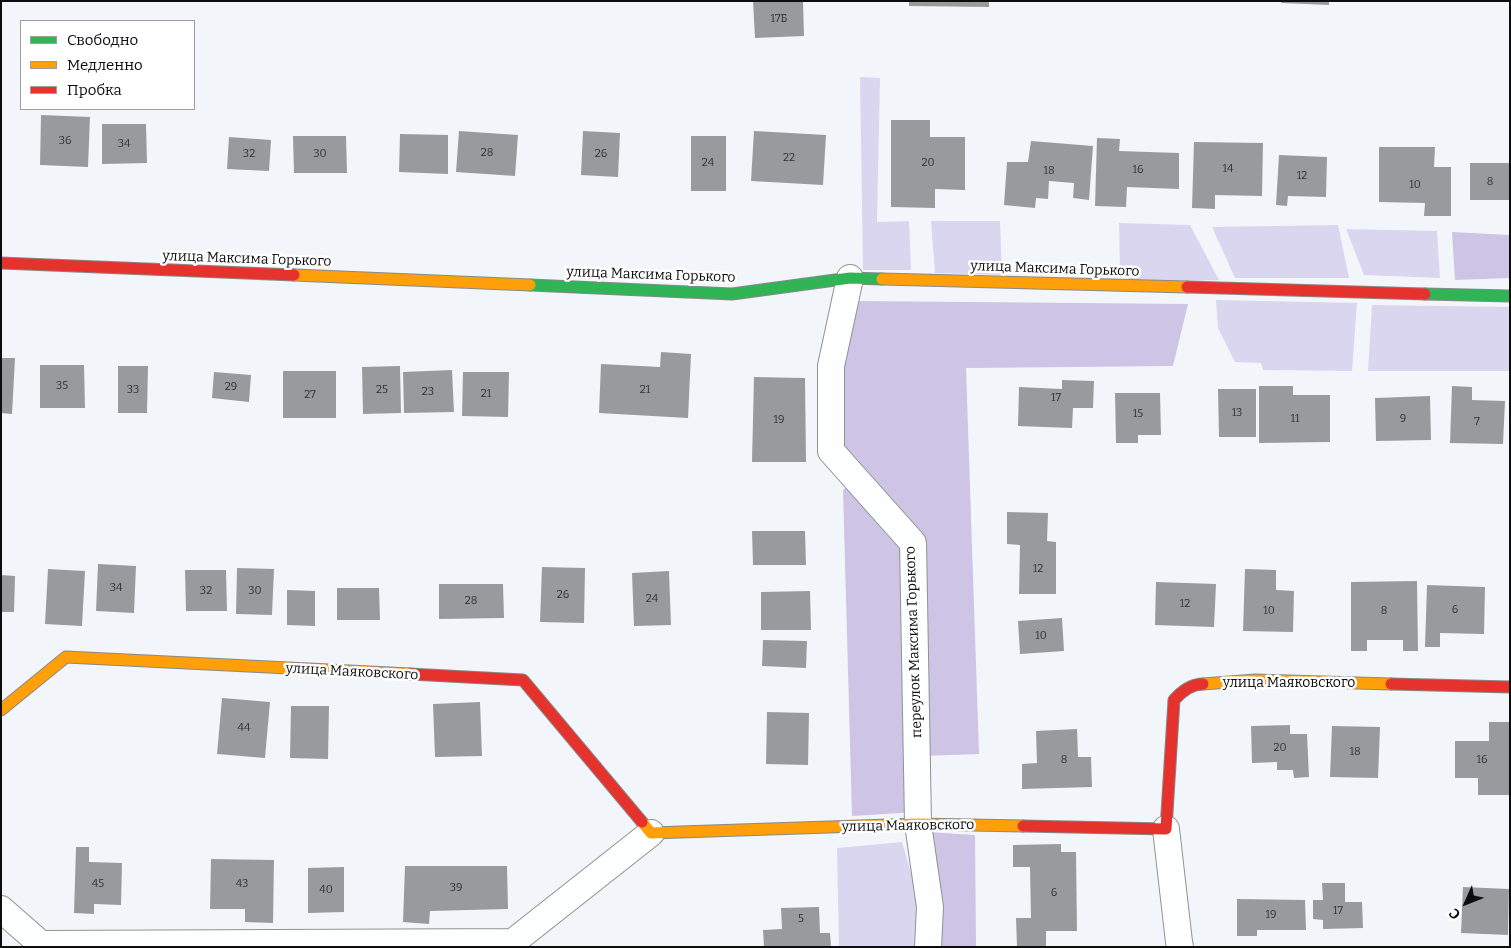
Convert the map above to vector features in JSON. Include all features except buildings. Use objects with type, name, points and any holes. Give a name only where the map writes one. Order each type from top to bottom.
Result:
[{"type":"street","name":"улица Максима Горького","points":[[1,263],[732,294],[850,278],[1510,296]]},
{"type":"street","name":"переулок Максима Горького","points":[[850,278],[831,366],[831,451],[913,543],[918,824],[930,907],[928,947]]},
{"type":"street","name":"улица Маяковского","points":[[1,710],[66,657],[523,680],[651,833],[918,824],[1166,829]]},
{"type":"street","name":"улица Маяковского","points":[[1180,947],[1166,829],[1174,700],[1182,691],[1198,684],[1255,680],[1510,687]]},
{"type":"street","points":[[1,909],[41,944],[514,942],[651,833]]},
{"type":"shaded area","points":[[860,77],[880,78],[877,222],[909,221],[911,270],[863,270]]},
{"type":"shaded area","points":[[931,221],[1000,221],[1002,275],[935,273]]},
{"type":"shaded area","points":[[1119,223],[1190,225],[1219,280],[1132,282],[1120,271]]},
{"type":"shaded area","points":[[1338,225],[1349,278],[1235,278],[1212,227]]},
{"type":"shaded area","points":[[1346,229],[1437,231],[1440,278],[1364,275]]},
{"type":"shaded area","points":[[1452,232],[1510,235],[1510,278],[1455,280]]},
{"type":"shaded area","points":[[1216,300],[1357,303],[1352,371],[1263,370],[1261,363],[1235,362],[1218,328]]},
{"type":"shaded area","points":[[858,301],[1188,304],[1173,366],[966,368],[979,754],[923,756],[922,542],[840,450],[839,377]]},
{"type":"shaded area","points":[[1372,305],[1510,307],[1510,371],[1368,371]]},
{"type":"shaded area","points":[[848,486],[910,557],[917,812],[852,816],[843,490]]},
{"type":"shaded area","points":[[927,832],[975,835],[976,947],[938,947],[943,916]]},
{"type":"shaded area","points":[[902,842],[920,904],[920,947],[839,947],[837,848]]},
{"type":"traffic: fast","points":[[530,285],[732,294],[850,278],[882,279]]},
{"type":"traffic: fast","points":[[1425,294],[1510,296]]},
{"type":"traffic: slow","points":[[294,275],[530,285]]},
{"type":"traffic: slow","points":[[882,279],[1187,287]]},
{"type":"traffic: slow","points":[[1,710],[66,657],[410,674]]},
{"type":"traffic: slow","points":[[1203,684],[1255,680],[1391,684]]},
{"type":"traffic: slow","points":[[642,822],[651,833],[918,824],[1023,826]]},
{"type":"traffic: jam","points":[[1,263],[294,275]]},
{"type":"traffic: jam","points":[[1187,287],[1425,294]]},
{"type":"traffic: jam","points":[[410,674],[523,680],[642,822]]},
{"type":"traffic: jam","points":[[1023,826],[1166,829],[1174,700],[1187,689],[1203,684]]},
{"type":"traffic: jam","points":[[1391,684],[1510,687]]}]
